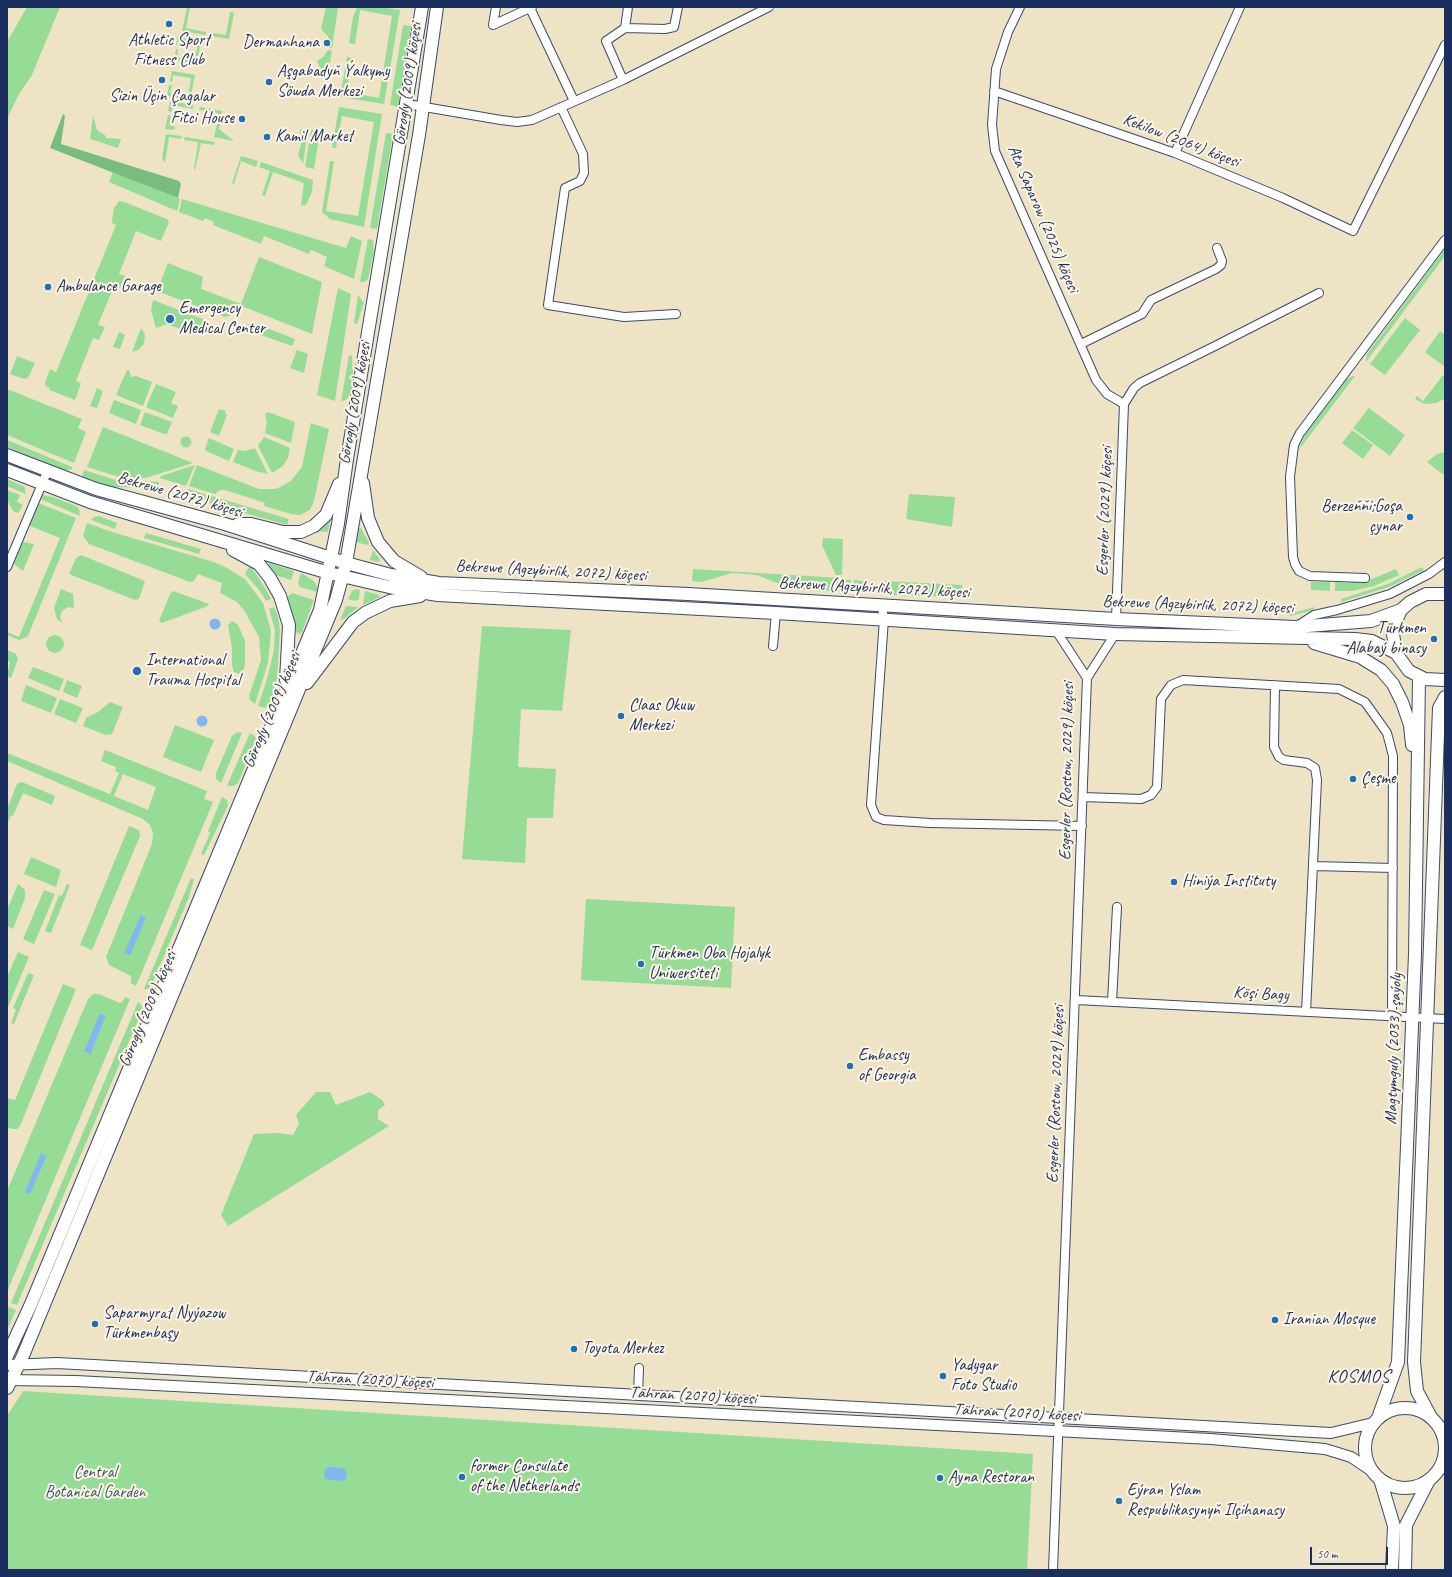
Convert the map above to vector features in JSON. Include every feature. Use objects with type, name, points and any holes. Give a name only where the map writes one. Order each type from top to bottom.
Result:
[{"type":"main road","name":"Görogly (2009) köçesi","points":[[9,1382],[13,1365],[291,693],[320,610],[332,559],[347,459],[422,7]]},
{"type":"main road","name":"Görogly (2009) köçesi","points":[[7,1356],[31,1304],[291,693],[332,614],[346,563],[362,461],[424,107],[437,7]]},
{"type":"main road","name":"Bekrewe (2072) köçesi","points":[[7,455],[47,472],[96,489],[225,524],[346,563]]},
{"type":"main road","points":[[225,524],[250,524],[289,533],[301,532],[314,526],[326,515],[332,504],[347,459]]},
{"type":"main road","points":[[362,461],[365,504],[368,518],[378,542],[399,565],[439,589]]},
{"type":"main road","name":"Bekrewe (2072) köçesi","points":[[7,470],[90,502],[343,577]]},
{"type":"main road","points":[[216,540],[259,564],[270,578],[280,596],[289,625],[291,693]]},
{"type":"main road","name":"Bekrewe (Agzybirlik, 2072) köçesi","points":[[346,563],[439,589],[776,613],[1115,634],[1295,632],[1371,621],[1401,610],[1410,602],[1421,596],[1443,592]]},
{"type":"main road","name":"Bekrewe (Agzybirlik, 2072) köçesi","points":[[343,577],[412,592],[439,589],[688,594],[882,607],[1116,619],[1295,632],[1372,641],[1396,653]]},
{"type":"main road","points":[[291,693],[332,653],[350,626],[365,613],[390,601],[439,589]]},
{"type":"main road","points":[[1401,610],[1396,621],[1393,634],[1396,653],[1405,667],[1419,677],[1431,680],[1445,680]]},
{"type":"main road","points":[[1295,632],[1360,657],[1381,670],[1393,684],[1402,702],[1410,725],[1418,792]]},
{"type":"main road","name":"Magtymguly (2033) şaýoly","points":[[1375,1421],[1398,1362],[1412,1017],[1418,792],[1419,677]]},
{"type":"main road","name":"Magtymguly (2033) şaýoly","points":[[1432,1419],[1417,1391],[1414,1362],[1439,708],[1445,697]]},
{"type":"main road","points":[[1436,791],[1445,760]]},
{"type":"main road","points":[[1392,1570],[1394,1526],[1376,1475],[1366,1458],[1365,1444],[1375,1421],[1390,1410],[1405,1408],[1420,1410],[1432,1419],[1442,1432],[1445,1447],[1439,1469],[1429,1480],[1406,1525],[1405,1570]]},
{"type":"main road","points":[[1376,1475],[1393,1486],[1408,1488],[1429,1480]]},
{"type":"street","points":[[496,7],[493,25],[531,8],[574,102]]},
{"type":"street","points":[[625,28],[628,7]]},
{"type":"street","points":[[623,80],[606,41],[625,28],[665,29],[674,27],[678,7]]},
{"type":"street","points":[[407,104],[517,122],[532,120],[623,80],[769,7]]},
{"type":"street","name":"Ata Saparow (2025) köçesi","points":[[1020,7],[1000,52],[996,69],[992,125],[995,151],[1096,380],[1107,394],[1124,404]]},
{"type":"street","points":[[1174,153],[1240,7]]},
{"type":"street","name":"Kekilow (2064) köçesi","points":[[994,91],[1174,153],[1283,198],[1353,231],[1445,45]]},
{"type":"street","points":[[561,107],[583,154],[584,173],[580,181],[566,188],[548,305],[624,317],[676,314]]},
{"type":"street","points":[[1365,578],[1310,576],[1299,571],[1295,564],[1293,557],[1290,477],[1294,445],[1300,433],[1445,240]]},
{"type":"street","points":[[1081,344],[1142,314],[1151,300],[1216,269],[1221,265],[1222,261],[1217,248]]},
{"type":"street","points":[[1124,404],[1134,388],[1140,383],[1319,293]]},
{"type":"street","name":"Esgerler (2029) köçesi","points":[[1116,619],[1124,404]]},
{"type":"street","points":[[7,567],[47,472]]},
{"type":"street","points":[[1295,632],[1314,615],[1390,594],[1430,574],[1445,562]]},
{"type":"street","points":[[882,607],[884,619],[871,805],[876,817],[884,820],[922,822],[1082,826]]},
{"type":"street","points":[[773,646],[776,613]]},
{"type":"street","name":"Esgerler (Rostow, 2029) köçesi","points":[[1053,1570],[1076,1000],[1087,678],[1055,630]]},
{"type":"street","name":"Bekrewe (Agzybirlik, 2072) köçesi","points":[[1087,678],[1115,634]]},
{"type":"street","points":[[1083,797],[1141,799],[1151,795],[1157,787],[1161,699],[1171,685],[1183,680],[1339,689],[1365,702],[1387,733],[1393,756],[1392,1016]]},
{"type":"street","points":[[1275,685],[1274,747],[1279,757],[1284,760],[1307,763],[1316,768],[1317,780],[1306,1012]]},
{"type":"street","points":[[1313,866],[1393,868]]},
{"type":"street","points":[[1112,1002],[1117,907]]},
{"type":"street","name":"Köşi Bagy","points":[[1076,1000],[1445,1019]]},
{"type":"street","name":"Tähran (2070) köçesi","points":[[13,1365],[57,1363],[1331,1433],[1375,1421]]},
{"type":"street","points":[[638,1395],[639,1368]]},
{"type":"street","name":"Tähran (2070) köçesi","points":[[9,1382],[69,1381],[1211,1439],[1325,1448],[1351,1457],[1376,1475]]},
{"type":"green space","points":[[27,7],[60,7],[32,75],[19,94],[7,119],[7,42]]},
{"type":"green space","points":[[187,7],[190,7],[186,28],[206,32],[206,35],[182,31]]},
{"type":"green space","points":[[326,7],[338,8],[332,48],[329,47],[328,36],[321,29]]},
{"type":"green space","points":[[357,7],[381,7],[400,10],[384,104],[340,97],[347,57],[352,58],[347,92],[379,98],[392,16],[360,10],[355,44],[349,43],[353,17]]},
{"type":"green space","points":[[230,12],[234,13],[229,39],[212,36],[213,33],[226,35]]},
{"type":"green space","points":[[403,25],[411,26],[398,107],[390,105]]},
{"type":"green space","points":[[178,35],[201,39],[197,64],[174,60],[176,49],[178,49],[177,57],[195,60],[198,42],[180,39],[178,46],[176,45]]},
{"type":"green space","points":[[328,50],[332,51],[328,72],[320,68],[317,61],[323,57]]},
{"type":"green space","points":[[172,71],[195,75],[190,100],[167,96],[169,85],[172,85],[170,93],[188,96],[191,78],[173,75],[172,82],[170,81]]},
{"type":"green space","points":[[170,101],[193,105],[193,109],[173,105],[172,112],[168,111]]},
{"type":"green space","points":[[200,107],[222,111],[221,121],[217,120],[218,113],[199,110]]},
{"type":"green space","points":[[339,107],[382,114],[364,227],[330,219],[322,212],[330,161],[334,161],[326,211],[358,216],[374,122],[342,116],[336,148],[332,148]]},
{"type":"green space","points":[[63,114],[65,116],[61,144],[179,181],[181,184],[178,198],[50,148]]},
{"type":"green space","points":[[168,115],[171,116],[169,125],[175,127],[174,130],[165,129]]},
{"type":"green space","points":[[93,116],[97,130],[106,136],[106,138],[121,139],[118,148],[90,139]]},
{"type":"green space","points":[[217,124],[220,124],[219,129],[234,141],[214,137]]},
{"type":"green space","points":[[300,129],[308,130],[303,164],[298,155],[301,145]]},
{"type":"green space","points":[[311,130],[320,132],[314,169],[305,167]]},
{"type":"green space","points":[[386,133],[393,134],[377,229],[370,228]]},
{"type":"green space","points":[[166,134],[182,136],[181,139],[169,137],[165,163],[162,158]]},
{"type":"green space","points":[[185,137],[215,142],[214,145],[201,143],[195,170],[198,142],[184,140]]},
{"type":"green space","points":[[241,156],[258,161],[256,167],[241,161],[234,184],[232,183]]},
{"type":"green space","points":[[261,162],[313,180],[312,192],[306,205],[301,206],[304,183],[273,172],[265,196],[262,195],[270,171],[259,167]]},
{"type":"green space","points":[[113,172],[180,199],[177,211],[109,182]]},
{"type":"green space","points":[[182,199],[346,248],[351,236],[362,241],[354,279],[324,266],[327,257],[311,250],[309,254],[264,236],[261,244],[213,225],[214,222],[205,218],[203,221],[179,212]]},
{"type":"green space","points":[[119,201],[167,219],[169,222],[161,241],[136,231],[119,274],[125,276],[120,288],[114,286],[98,325],[105,327],[99,340],[93,338],[76,381],[81,383],[75,400],[49,390],[50,388],[46,387],[45,383],[50,369],[56,372],[57,370],[116,225],[112,223],[112,221],[114,208]]},
{"type":"green space","points":[[368,239],[373,240],[374,251],[368,279],[364,282],[360,282]]},
{"type":"green space","points":[[1445,249],[1445,256],[1366,362],[1367,354]]},
{"type":"green space","points":[[259,257],[322,282],[312,334],[244,307],[225,317],[157,291],[168,263],[203,277],[201,289],[241,304]]},
{"type":"green space","points":[[338,288],[351,294],[335,401],[317,395]]},
{"type":"green space","points":[[358,295],[364,303],[357,324],[354,323]]},
{"type":"green space","points":[[153,300],[205,320],[208,324],[206,329],[193,324],[189,332],[167,324],[156,328],[151,310]]},
{"type":"green space","points":[[1405,318],[1420,330],[1385,375],[1370,364]]},
{"type":"green space","points":[[254,323],[295,339],[292,346],[244,329],[248,324]]},
{"type":"green space","points":[[141,328],[145,334],[144,344],[138,350],[132,352]]},
{"type":"green space","points":[[1440,331],[1445,335],[1445,367],[1425,352]]},
{"type":"green space","points":[[119,332],[125,335],[120,349],[113,347]]},
{"type":"green space","points":[[297,350],[308,354],[304,373],[290,368]]},
{"type":"green space","points":[[349,355],[352,356],[353,375],[351,391],[347,399],[341,402]]},
{"type":"green space","points":[[17,356],[35,363],[28,378],[24,379],[10,374]]},
{"type":"green space","points":[[127,370],[129,370],[131,377],[136,376],[152,382],[143,406],[116,395]]},
{"type":"green space","points":[[1443,375],[1445,376],[1444,399],[1436,403],[1425,404],[1415,399],[1417,396],[1423,401]]},
{"type":"green space","points":[[1355,376],[1298,451],[1306,433],[1347,379]]},
{"type":"green space","points":[[156,384],[176,392],[171,403],[178,406],[173,418],[146,407]]},
{"type":"green space","points":[[97,388],[103,391],[97,408],[90,406]]},
{"type":"green space","points":[[7,389],[82,419],[78,428],[86,432],[74,463],[7,435]]},
{"type":"green space","points":[[114,400],[141,410],[136,424],[109,413]]},
{"type":"green space","points":[[1369,408],[1405,435],[1390,456],[1353,428]]},
{"type":"green space","points":[[219,409],[226,411],[225,414],[227,415],[219,436],[210,432]]},
{"type":"green space","points":[[145,412],[172,422],[167,434],[140,425]]},
{"type":"green space","points":[[268,412],[295,422],[291,443],[265,433],[267,422],[265,414]]},
{"type":"green space","points":[[311,423],[329,429],[314,501],[310,510],[300,515],[291,514],[264,506],[265,503],[225,490],[220,490],[215,494],[189,486],[197,465],[259,489],[276,489],[284,485],[291,481],[302,467]]},
{"type":"green space","points":[[103,427],[193,463],[146,478],[116,476],[87,467]]},
{"type":"green space","points":[[1352,430],[1373,445],[1363,459],[1342,443]]},
{"type":"green space","points":[[186,436],[190,438],[192,442],[190,446],[186,448],[182,446],[180,442],[182,438]]},
{"type":"green space","points":[[264,437],[290,448],[288,458],[283,466],[272,473],[258,446]]},
{"type":"green space","points":[[209,438],[234,449],[229,461],[206,451],[205,449]]},
{"type":"green space","points":[[7,440],[72,467],[72,469],[64,471],[7,447]]},
{"type":"green space","points":[[255,448],[268,474],[233,462],[238,450],[245,451]]},
{"type":"green space","points":[[1445,452],[1445,476],[1427,462],[1437,454]]},
{"type":"green space","points":[[195,465],[186,486],[160,478],[161,476]]},
{"type":"green space","points":[[84,470],[116,480],[159,482],[159,485],[154,488],[113,487],[82,477]]},
{"type":"green space","points":[[7,479],[25,487],[26,494],[7,486]]},
{"type":"green space","points":[[188,489],[289,519],[287,525],[185,496]]},
{"type":"green space","points":[[7,490],[20,495],[17,502],[23,505],[18,513],[13,511],[7,500]]},
{"type":"green space","points":[[909,494],[955,497],[952,527],[906,519]]},
{"type":"green space","points":[[42,495],[53,497],[76,506],[79,509],[80,516],[38,498]]},
{"type":"green space","points":[[38,503],[76,518],[28,636],[19,640],[7,635],[7,632],[19,637],[60,538],[30,526],[30,522]]},
{"type":"green space","points":[[99,516],[117,523],[115,529],[91,520],[94,517]]},
{"type":"green space","points":[[331,517],[328,532],[316,531]]},
{"type":"green space","points":[[87,523],[112,532],[214,562],[245,579],[263,603],[271,631],[268,663],[255,704],[250,700],[249,696],[261,660],[259,637],[244,610],[237,602],[220,593],[222,583],[198,574],[194,581],[190,582],[89,544],[83,536]]},
{"type":"green space","points":[[361,528],[369,543],[367,545],[356,542],[358,529]]},
{"type":"green space","points":[[146,533],[201,549],[199,554],[144,538]]},
{"type":"green space","points":[[823,538],[843,539],[842,575],[836,575],[822,545]]},
{"type":"green space","points":[[23,542],[34,544],[23,571],[13,563]]},
{"type":"green space","points":[[373,550],[380,559],[379,562],[370,560]]},
{"type":"green space","points":[[81,555],[145,581],[139,599],[135,600],[69,574],[76,558]]},
{"type":"green space","points":[[270,563],[294,571],[291,580],[275,575],[267,565]]},
{"type":"green space","points":[[250,565],[271,599],[266,601],[260,591],[245,574]]},
{"type":"green space","points":[[1422,567],[1424,570],[1389,587],[1341,602],[1341,599],[1388,584]]},
{"type":"green space","points":[[693,569],[841,578],[851,580],[850,592],[792,589],[757,575],[732,573],[702,582],[692,581]]},
{"type":"green space","points":[[1396,569],[1399,575],[1374,586],[1352,591],[1335,591],[1335,582],[1347,583],[1372,579]]},
{"type":"green space","points":[[301,573],[314,581],[317,587],[317,592],[300,587],[298,583]]},
{"type":"green space","points":[[854,580],[864,581],[862,586],[853,592]]},
{"type":"green space","points":[[885,581],[962,585],[962,597],[891,595],[887,590]]},
{"type":"green space","points":[[1311,582],[1330,582],[1330,591],[1311,590]]},
{"type":"green space","points":[[61,589],[73,594],[74,608],[68,607],[62,611],[60,617],[62,623],[57,619],[54,608]]},
{"type":"green space","points":[[355,589],[360,590],[359,599],[355,601],[348,599],[352,591]]},
{"type":"green space","points":[[173,591],[209,604],[208,606],[162,623],[159,621],[170,594]]},
{"type":"green space","points":[[365,591],[379,595],[380,597],[363,605]]},
{"type":"green space","points":[[292,593],[314,600],[300,634],[296,632],[287,597]]},
{"type":"green space","points":[[346,606],[358,607],[344,619],[340,620]]},
{"type":"green space","points":[[274,607],[278,616],[280,630],[277,678],[273,699],[269,706],[265,708],[258,706],[267,679],[274,650],[275,630],[269,609]]},
{"type":"green space","points":[[1314,607],[1314,610],[1290,616],[1290,614]]},
{"type":"green space","points":[[232,621],[238,625],[245,641],[244,669],[239,674],[234,672],[232,665],[232,648],[228,625]]},
{"type":"green space","points":[[482,626],[571,630],[562,711],[521,709],[518,767],[556,769],[553,818],[527,818],[525,863],[462,859]]},
{"type":"green space","points":[[55,635],[61,638],[64,644],[61,650],[55,653],[49,650],[46,644],[49,638]]},
{"type":"green space","points":[[7,650],[16,654],[18,659],[11,678],[7,676],[10,662],[7,661]]},
{"type":"green space","points":[[33,667],[64,679],[59,691],[28,678]]},
{"type":"green space","points":[[67,680],[82,686],[77,698],[63,692]]},
{"type":"green space","points":[[26,685],[57,698],[51,713],[21,701]]},
{"type":"green space","points":[[60,699],[83,708],[76,723],[54,714]]},
{"type":"green space","points":[[110,702],[123,707],[112,734],[106,735],[83,726],[86,718],[98,712]]},
{"type":"green space","points":[[175,725],[214,740],[201,772],[163,757]]},
{"type":"green space","points":[[237,732],[242,733],[221,783],[216,779],[216,773],[232,736]]},
{"type":"green space","points":[[250,733],[255,736],[256,740],[238,783],[234,786],[227,786]]},
{"type":"green space","points":[[105,750],[207,791],[204,799],[213,802],[136,986],[131,983],[131,976],[109,965],[106,957],[152,844],[153,833],[150,825],[143,819],[7,761],[7,753],[110,794],[119,773],[115,771],[116,767],[101,761]],"holes":[[[123,774],[156,787],[148,810],[114,796]]]},
{"type":"green space","points":[[22,782],[55,796],[52,805],[23,793],[13,816],[11,815],[7,825],[7,809],[17,784]]},
{"type":"green space","points":[[222,797],[227,800],[228,806],[204,855],[201,854],[210,833],[208,831]]},
{"type":"green space","points":[[129,826],[139,830],[140,836],[92,950],[80,945]]},
{"type":"green space","points":[[31,857],[61,870],[56,887],[24,874]]},
{"type":"green space","points":[[191,878],[194,879],[189,897],[150,989],[144,989]]},
{"type":"green space","points":[[18,884],[25,890],[25,898],[13,929],[7,926],[7,910]]},
{"type":"green space","points":[[67,884],[70,885],[51,933],[45,931],[59,895],[62,896]]},
{"type":"green space","points":[[44,890],[55,894],[34,944],[23,939]]},
{"type":"green space","points":[[586,899],[735,907],[731,988],[581,980]]},
{"type":"green space","points":[[18,952],[29,957],[8,1007],[7,977]]},
{"type":"green space","points":[[28,973],[34,975],[14,1024],[11,1023],[16,1010],[13,1008]]},
{"type":"green space","points":[[63,984],[76,989],[20,1126],[17,1129],[12,1129],[7,1127],[7,1098],[15,1100]]},
{"type":"green space","points":[[93,994],[99,994],[120,1003],[125,997],[130,999],[7,1292],[7,1191],[88,999]]},
{"type":"green space","points":[[138,1002],[142,1006],[142,1011],[17,1305],[11,1303]]},
{"type":"green space","points":[[316,1092],[330,1092],[336,1105],[370,1092],[382,1100],[385,1105],[378,1110],[378,1119],[389,1126],[228,1226],[221,1215],[254,1134],[277,1133],[293,1135],[299,1124],[296,1115]]},
{"type":"green space","points":[[9,1307],[16,1310],[7,1330],[7,1312]]},
{"type":"green space","name":"Central Botanical Garden","points":[[23,1391],[1033,1454],[1027,1570],[7,1570],[7,1416]]},
{"type":"water","points":[[215,618],[219,620],[221,624],[219,628],[215,630],[211,628],[209,624],[211,620]]},
{"type":"water","points":[[202,715],[206,717],[208,721],[206,725],[202,727],[198,725],[196,721],[198,717]]},
{"type":"water","points":[[141,914],[143,917],[146,917],[130,956],[128,954],[124,954]]},
{"type":"water","points":[[100,1013],[102,1015],[106,1015],[90,1055],[87,1052],[84,1052]]},
{"type":"water","points":[[41,1153],[43,1155],[47,1155],[30,1194],[25,1192]]},
{"type":"water","points":[[328,1467],[344,1468],[347,1473],[346,1479],[343,1481],[325,1479],[324,1471]]},
{"type":"place","name":"Athletic Sport Fitness Club","points":[[169,24]]},
{"type":"place","name":"Dermanhana","points":[[327,43]]},
{"type":"place","name":"Sizin Üçin Çagalar","points":[[162,80]]},
{"type":"place","name":"Aşgabadyň Ýalkymy Söwda Merkezi","points":[[269,82]]},
{"type":"place","name":"Fitci House","points":[[242,119]]},
{"type":"place","name":"Kamil Market","points":[[267,137]]},
{"type":"place","name":"Ambulance Garage","points":[[48,287]]},
{"type":"place","name":"Emergency Medical Center","points":[[170,319]]},
{"type":"place","name":"Berzeňňi;Goşa çynar","points":[[1410,517]]},
{"type":"place","name":"Türkmen Alabaý binasy","points":[[1434,639]]},
{"type":"place","name":"International Trauma Hospital","points":[[137,671]]},
{"type":"place","name":"Claas Okuw Merkezi","points":[[621,716]]},
{"type":"place","name":"Çeşme","points":[[1353,779]]},
{"type":"place","name":"Hiniýa Instituty","points":[[1174,882]]},
{"type":"place","name":"Türkmen Oba Hojalyk Uniwersiteti","points":[[641,964]]},
{"type":"place","name":"Embassy of Georgia","points":[[850,1066]]},
{"type":"place","name":"Iranian Mosque","points":[[1275,1320]]},
{"type":"place","name":"Saparmyrat Nyýazow Türkmenbaşy","points":[[95,1324]]},
{"type":"place","name":"Toyota Merkez","points":[[574,1349]]},
{"type":"place","name":"Yadygar Foto Studio","points":[[943,1376]]},
{"type":"place","name":"former Consulate of the Netherlands","points":[[462,1477]]},
{"type":"place","name":"Ayna Restoran","points":[[940,1478]]},
{"type":"place","name":"Eýran Yslam Respublikasynyň Ilçihanasy","points":[[1119,1501]]},
{"type":"district","name":"KOSMOS","points":[[1359,1377]]}]
